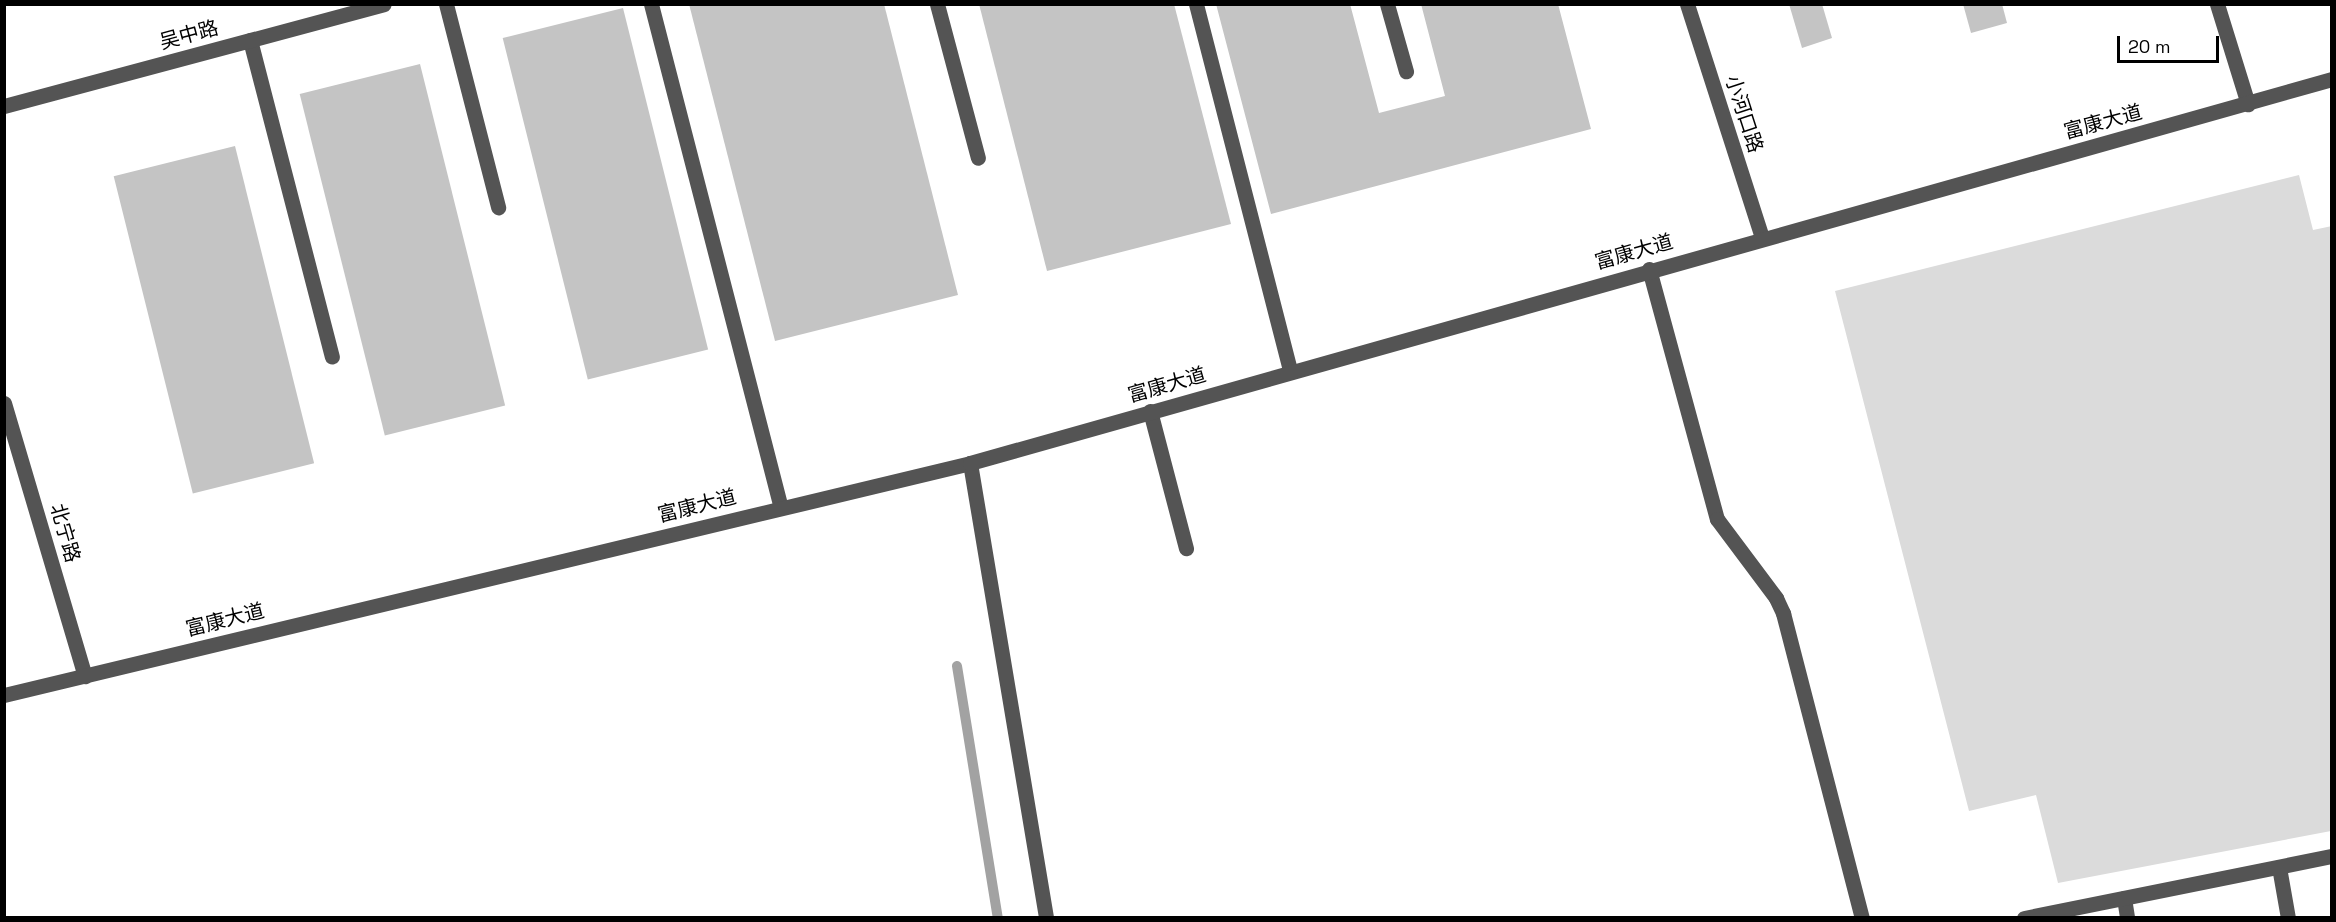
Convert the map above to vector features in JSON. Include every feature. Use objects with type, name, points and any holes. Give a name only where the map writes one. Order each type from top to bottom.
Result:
[{"type":"street","name":"吴中路","points":[[4,106],[384,4]]},
{"type":"street","points":[[446,4],[498,207]]},
{"type":"street","points":[[651,4],[781,508]]},
{"type":"street","points":[[937,4],[978,159]]},
{"type":"street","points":[[1196,4],[1290,371]]},
{"type":"street","points":[[1387,4],[1406,71]]},
{"type":"street","name":"小河口路","points":[[1686,4],[1761,237]]},
{"type":"street","points":[[2217,4],[2248,104]]},
{"type":"street","points":[[250,40],[332,357]]},
{"type":"street","name":"富康大道","points":[[4,695],[970,463],[1761,237],[2248,104],[2331,79]]},
{"type":"street","points":[[1649,269],[1717,519],[1776,598],[1783,613],[1862,918]]},
{"type":"street","name":"北宁路","points":[[4,403],[85,676]]},
{"type":"street","points":[[1150,411],[1186,548]]},
{"type":"street","points":[[970,463],[1046,918]]},
{"type":"street","points":[[2024,918],[2331,856]]},
{"type":"street","points":[[2279,867],[2288,918]]},
{"type":"street","points":[[2124,897],[2127,918]]},
{"type":"shaded area","points":[[2299,175],[2313,230],[2332,226],[2331,831],[2058,883],[2036,795],[1969,811],[1835,291]]},
{"type":"building","points":[[689,4],[884,4],[958,295],[775,341]]},
{"type":"building","points":[[979,4],[1174,4],[1231,224],[1047,271]]},
{"type":"building","points":[[1216,4],[1350,4],[1379,113],[1445,96],[1421,4],[1558,4],[1591,129],[1271,214]]},
{"type":"building","points":[[1789,4],[1822,4],[1832,38],[1802,48]]},
{"type":"building","points":[[1963,4],[2002,4],[2007,23],[1971,33]]},
{"type":"building","points":[[623,8],[708,350],[588,380],[503,38]]},
{"type":"building","points":[[420,64],[505,406],[385,436],[300,94]]},
{"type":"building","points":[[235,146],[314,463],[193,494],[114,176]]},
{"type":"waterway","points":[[957,666],[998,918]]}]
